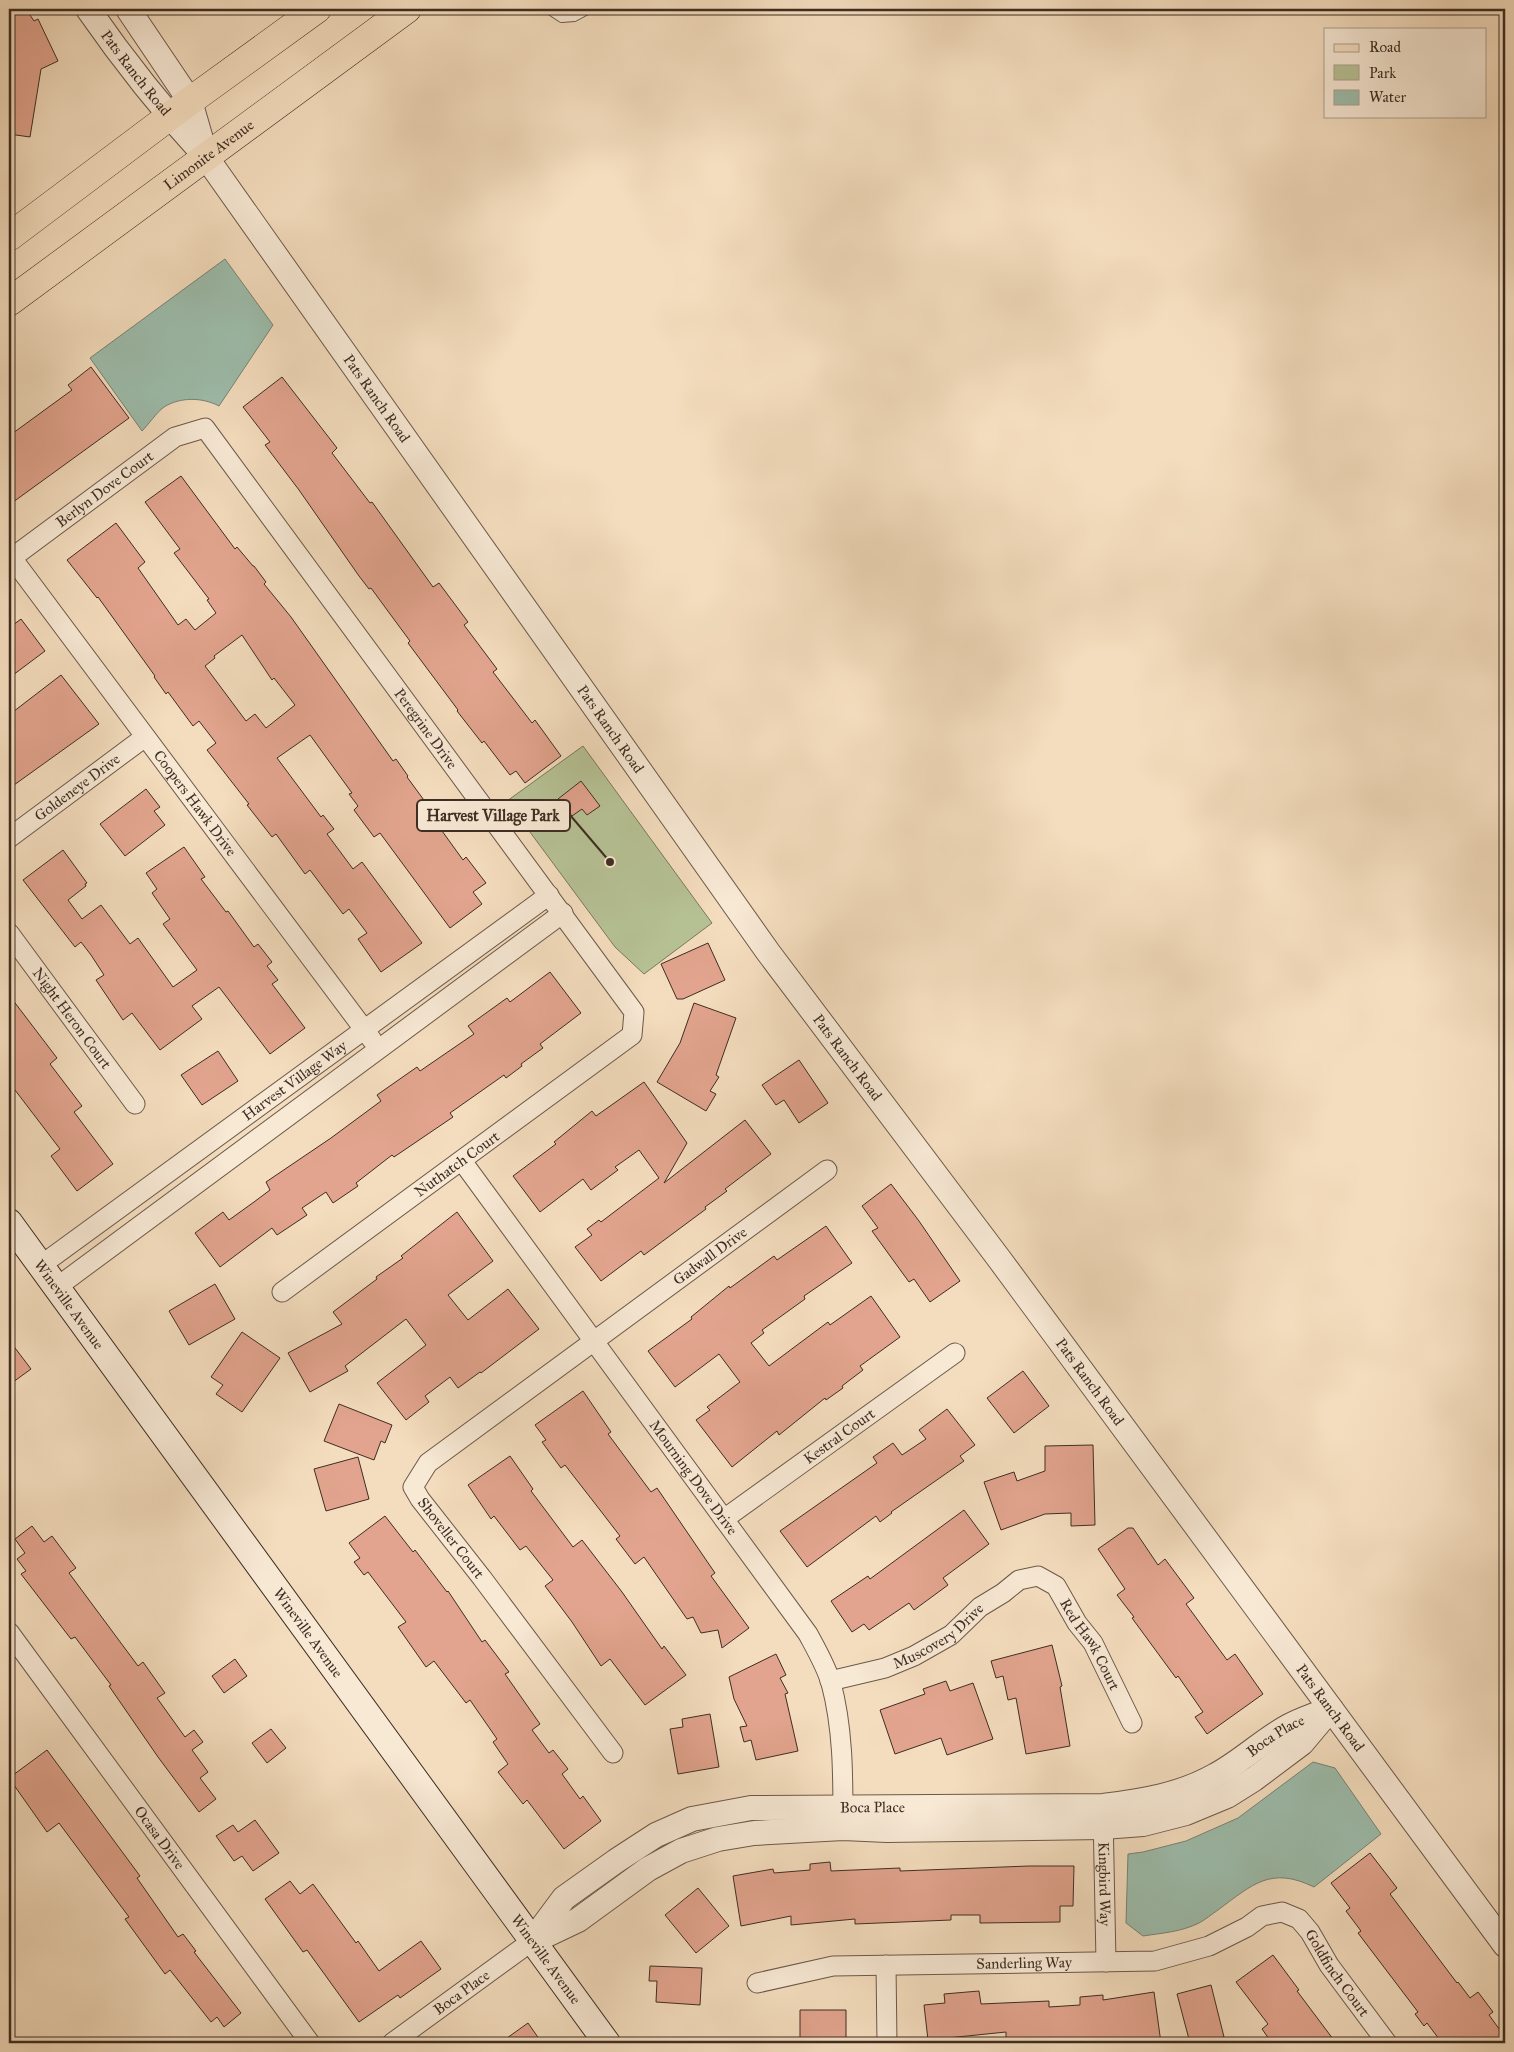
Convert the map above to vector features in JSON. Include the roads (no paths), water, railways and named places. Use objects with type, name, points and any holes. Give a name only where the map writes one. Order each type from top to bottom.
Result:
[{"type":"main road","points":[[9,237],[179,109],[318,9]]},
{"type":"main road","name":"Limonite Avenue","points":[[9,302],[407,9]]},
{"type":"main road","name":"Wineville Avenue","points":[[9,1222],[607,2043]]},
{"type":"street","name":"Pats Ranch Road","points":[[88,9],[110,40],[179,109]]},
{"type":"street","name":"Pats Ranch Road","points":[[128,9],[179,109],[206,157],[768,952],[1000,1260],[1505,1945]]},
{"type":"street","name":"Berlyn Dove Court","points":[[11,559],[175,437],[205,428]]},
{"type":"street","name":"Peregrine Drive","points":[[205,428],[634,1012],[632,1035]]},
{"type":"street","name":"Coopers Hawk Drive","points":[[11,559],[379,1049]]},
{"type":"street","name":"Goldeneye Drive","points":[[9,838],[145,737]]},
{"type":"street","name":"Harvest Village Way","points":[[40,1266],[549,895]]},
{"type":"street","name":"Harvest Village Way","points":[[57,1287],[563,913]]},
{"type":"street","name":"Night Heron Court","points":[[9,932],[135,1104]]},
{"type":"street","name":"Nuthatch Court","points":[[282,1292],[632,1035]]},
{"type":"street","name":"Mourning Dove Drive","points":[[462,1160],[808,1634],[830,1681],[840,1729],[843,1818]]},
{"type":"street","name":"Gadwall Drive","points":[[594,1341],[827,1170]]},
{"type":"street","name":"Shoveller Court","points":[[594,1341],[428,1463],[413,1488],[613,1753]]},
{"type":"street","name":"Kestral Court","points":[[724,1519],[955,1353]]},
{"type":"street","name":"Muscovery Drive","points":[[830,1681],[885,1668],[914,1656],[951,1635],[980,1607],[1003,1593],[1019,1580],[1038,1576]]},
{"type":"street","name":"Red Hawk Court","points":[[1038,1576],[1056,1586],[1077,1623],[1093,1642],[1132,1724]]},
{"type":"street","name":"Ocasa Drive","points":[[9,1632],[310,2043]]},
{"type":"street","name":"Boca Place","points":[[392,2043],[532,1941],[578,1920],[648,1869],[681,1851],[718,1839],[843,1818],[1103,1816],[1139,1802],[1179,1792],[1215,1776],[1240,1761],[1288,1726],[1331,1709]]},
{"type":"street","name":"Kingbird Way","points":[[1103,1816],[1106,1962]]},
{"type":"street","name":"Sanderling Way","points":[[757,1984],[833,1966],[1155,1961],[1188,1953],[1232,1936],[1262,1916],[1282,1912]]},
{"type":"street","name":"Goldfinch Court","points":[[1282,1912],[1300,1919],[1310,1932],[1329,1965],[1387,2043]]},
{"type":"street","points":[[886,1965],[887,2043]]},
{"type":"lane","points":[[553,10],[562,17],[574,16],[587,9]]},
{"type":"water","points":[[225,259],[273,325],[219,406],[191,399],[177,401],[161,409],[142,431],[90,358]]},
{"type":"water","points":[[1313,1762],[1335,1768],[1381,1834],[1314,1887],[1286,1878],[1274,1878],[1263,1881],[1242,1892],[1201,1922],[1171,1932],[1143,1936],[1126,1923],[1128,1854],[1186,1841],[1238,1818]]},
{"type":"place","name":"Harvest Village Park","points":[[610,862]]}]
